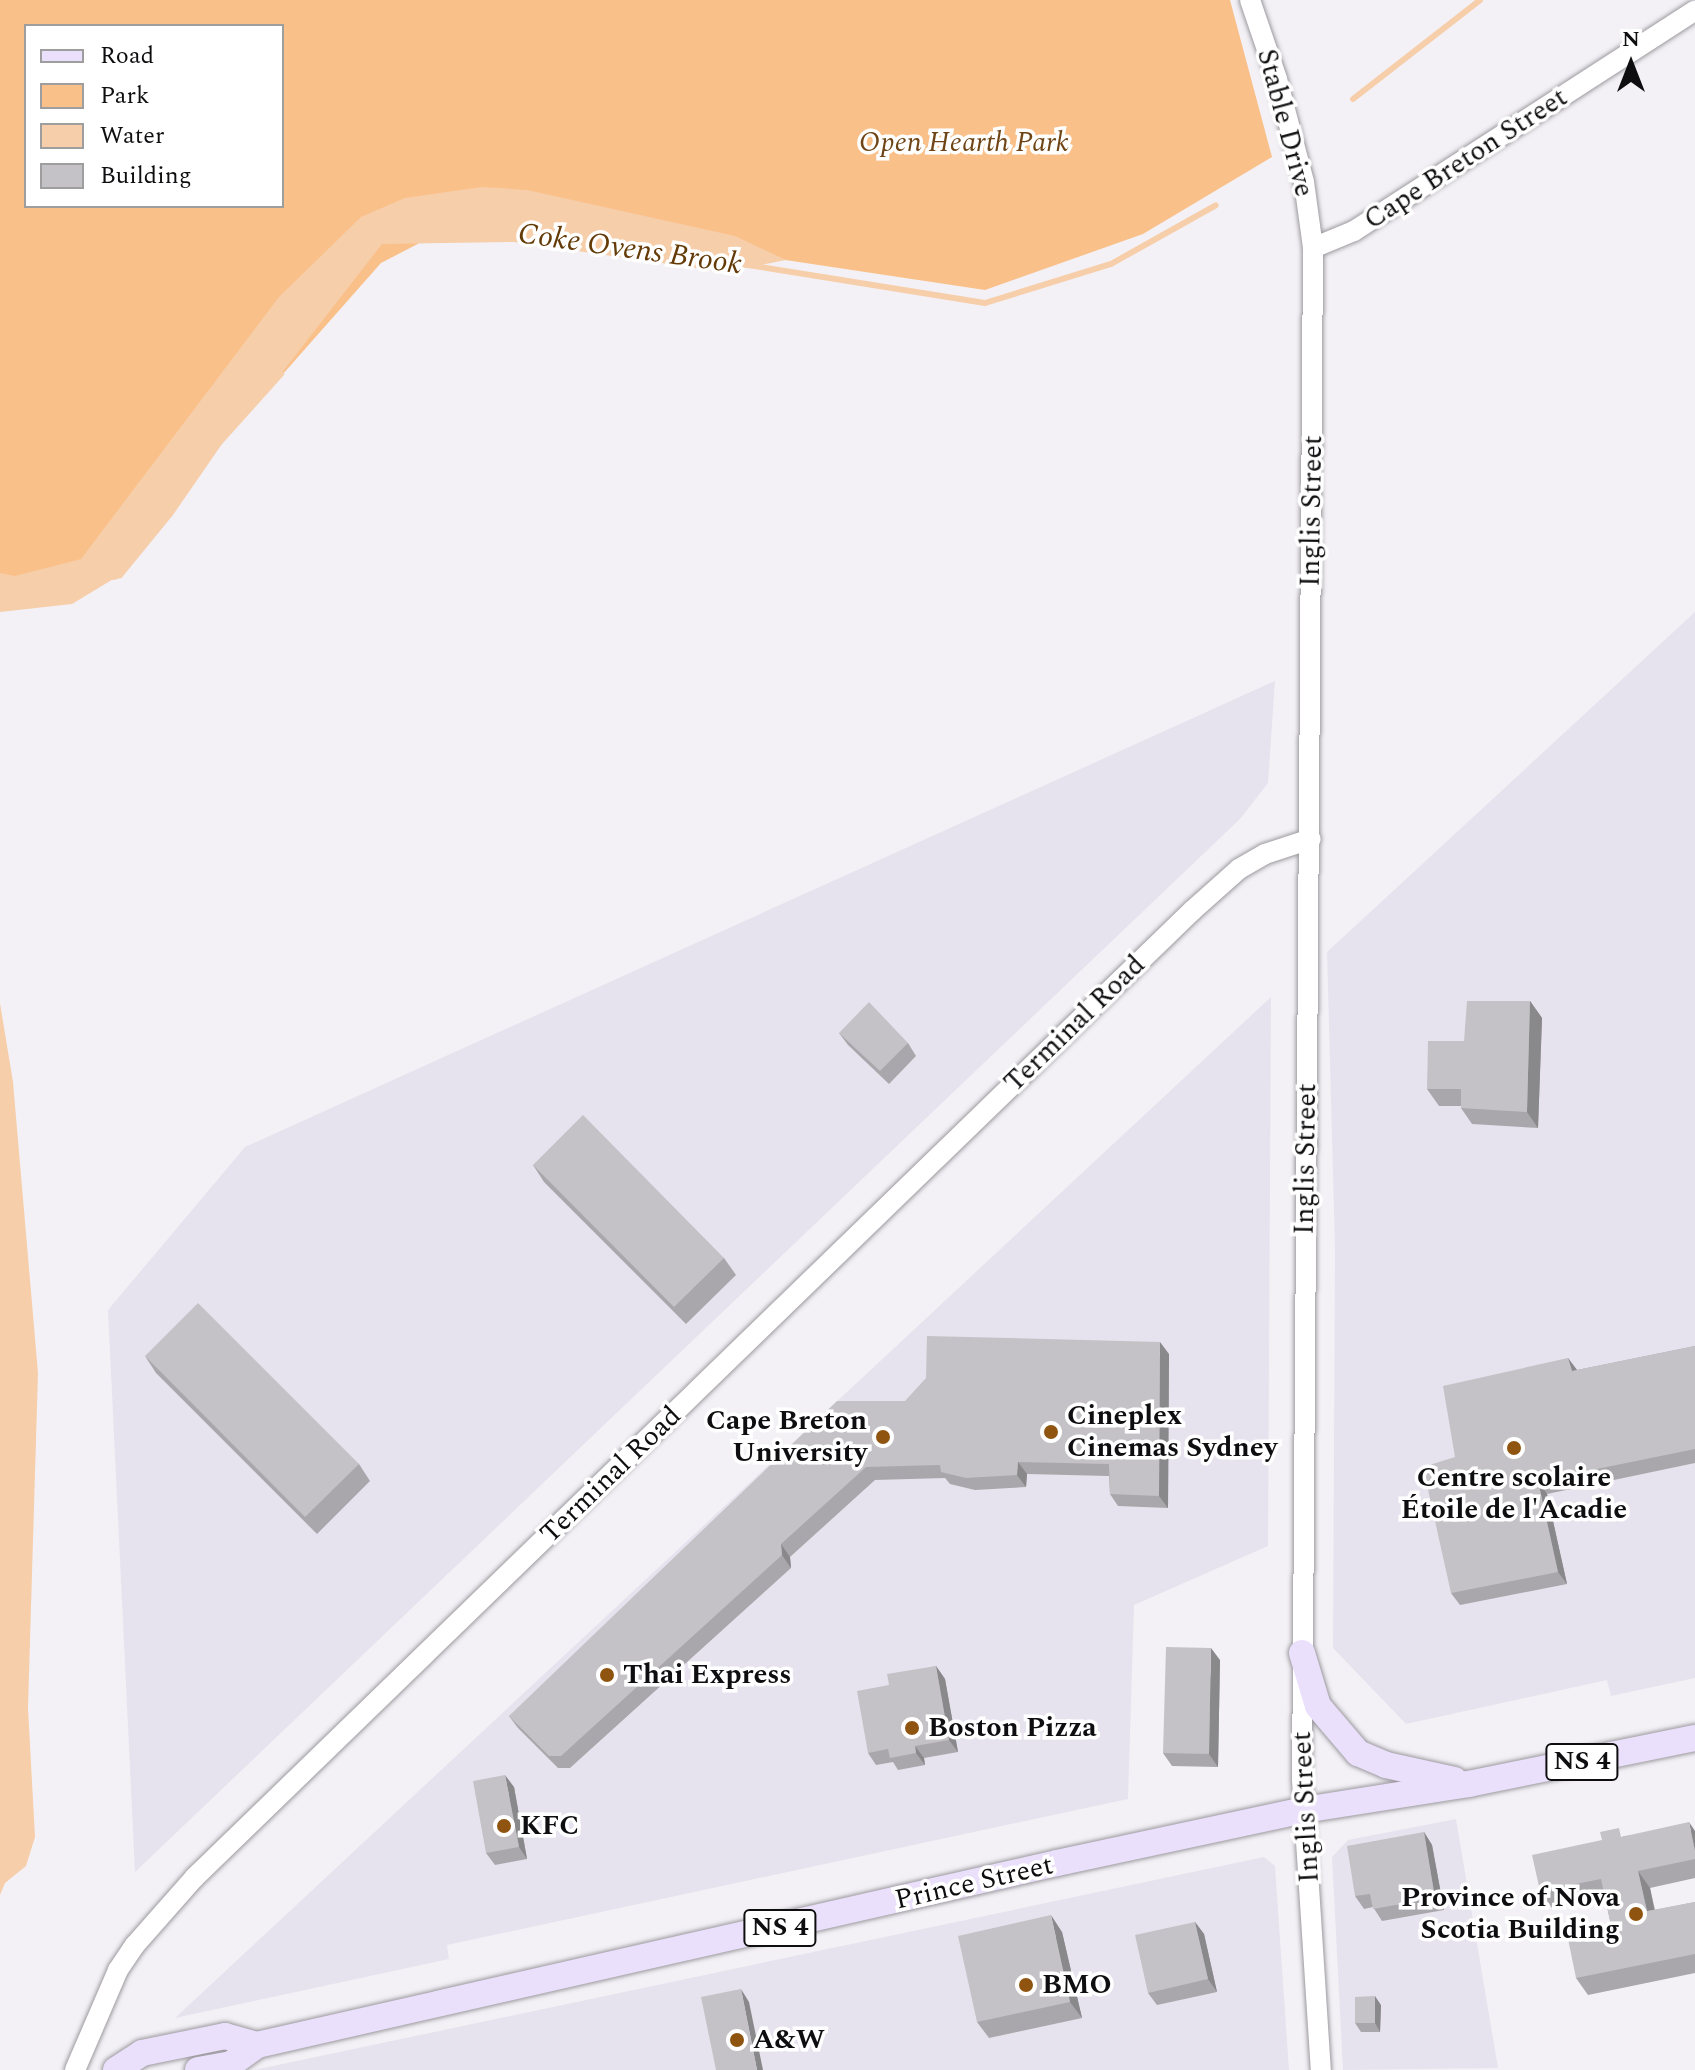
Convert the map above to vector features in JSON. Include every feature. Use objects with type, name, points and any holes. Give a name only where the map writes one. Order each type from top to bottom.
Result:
[{"type":"main road","points":[[1302,1653],[1318,1706],[1358,1753],[1386,1765],[1469,1784]]},
{"type":"main road","name":"Prince Street","points":[[198,2070],[231,2064],[257,2045],[1304,1810],[1469,1784],[1695,1738]]},
{"type":"main road","name":"Prince Street","points":[[116,2070],[142,2053],[225,2036],[257,2045]]},
{"type":"street","name":"Stable Drive","points":[[1250,0],[1277,79],[1304,182],[1313,248]]},
{"type":"street","name":"Cape Breton Street","points":[[1313,248],[1354,231],[1695,10]]},
{"type":"street","name":"Inglis Street","points":[[1313,248],[1311,839],[1302,1653],[1304,1810],[1321,2070]]},
{"type":"street","name":"Terminal Road","points":[[75,2070],[118,1970],[135,1945],[194,1878],[1193,910],[1239,869],[1265,854],[1311,839]]},
{"type":"shaded area","points":[[1695,612],[1695,1678],[1611,1696],[1607,1680],[1406,1724],[1333,1648],[1335,1248],[1327,952]]},
{"type":"shaded area","points":[[1275,681],[1268,783],[1240,819],[135,1872],[108,1310],[245,1147]]},
{"type":"shaded area","points":[[1271,997],[1268,1546],[1134,1605],[1128,1799],[447,1945],[449,1959],[175,2018]]},
{"type":"shaded area","points":[[1456,1819],[1498,2068],[1343,2070],[1332,1857],[1348,1840]]},
{"type":"shaded area","points":[[1264,1857],[1275,1866],[1289,2070],[254,2070]]},
{"type":"green space","name":"Open Hearth Park","points":[[0,0],[1230,0],[1272,157],[1143,234],[985,290],[513,219],[464,220],[381,263],[116,563],[0,579]]},
{"type":"water","points":[[482,187],[527,190],[735,236],[786,260],[724,272],[514,242],[382,244],[277,379],[219,443],[170,514],[120,575],[72,604],[0,612],[0,573],[15,576],[81,559],[279,297],[361,217],[405,198]]},
{"type":"water","points":[[0,1003],[13,1082],[38,1373],[28,1708],[35,1837],[26,1866],[5,1883],[0,1895]]},
{"type":"building","points":[[1467,1001],[1530,1001],[1527,1112],[1461,1108],[1461,1089],[1427,1089],[1428,1041],[1464,1041]]},
{"type":"building","points":[[869,1002],[908,1043],[880,1071],[839,1033]]},
{"type":"building","points":[[583,1115],[724,1258],[674,1307],[533,1165]]},
{"type":"building","points":[[198,1303],[359,1464],[305,1517],[145,1356]]},
{"type":"building","points":[[927,1336],[1160,1342],[1159,1496],[1110,1494],[1109,1464],[1018,1462],[1017,1475],[966,1478],[941,1472],[940,1465],[866,1467],[781,1544],[782,1555],[561,1756],[549,1756],[509,1716],[837,1401],[905,1401],[926,1378]]},
{"type":"building","name":"Centre scolaire Étoile de l'Acadie","points":[[1695,1346],[1695,1449],[1538,1481],[1558,1572],[1451,1593],[1423,1467],[1455,1457],[1443,1386],[1568,1358],[1572,1371]]},
{"type":"building","points":[[1166,1647],[1211,1648],[1209,1754],[1163,1753]]},
{"type":"building","name":"Boston Pizza","points":[[936,1666],[949,1740],[915,1746],[916,1753],[890,1758],[888,1749],[868,1753],[857,1691],[889,1685],[887,1674]]},
{"type":"building","name":"KFC","points":[[505,1775],[519,1847],[486,1853],[473,1781]]},
{"type":"building","name":"Province of Nova Scotia Building","points":[[1689,1822],[1695,1859],[1638,1871],[1647,1911],[1695,1902],[1695,1954],[1576,1978],[1568,1939],[1612,1930],[1601,1879],[1540,1891],[1532,1855],[1602,1840],[1600,1832],[1619,1828],[1621,1837]]},
{"type":"building","points":[[1424,1832],[1435,1898],[1373,1909],[1370,1894],[1355,1896],[1347,1846]]},
{"type":"building","name":"BMO","points":[[1051,1915],[1070,2002],[977,2022],[958,1936]]},
{"type":"building","points":[[1195,1922],[1208,1979],[1148,1993],[1135,1935]]},
{"type":"building","name":"A&W","points":[[741,1989],[757,2070],[716,2070],[701,1997]]},
{"type":"building","points":[[1375,1996],[1375,2023],[1355,2023],[1355,1997]]},
{"type":"waterway","name":"Coke Ovens Brook","points":[[1353,99],[1480,0]]},
{"type":"waterway","name":"Coke Ovens Brook","points":[[748,265],[985,303],[1111,264],[1216,205]]},
{"type":"waterway","name":"Coke Ovens Brook","points":[[114,577],[120,575],[170,514],[219,443],[281,374]]},
{"type":"place","name":"Cineplex Cinemas Sydney","points":[[1051,1432]]},
{"type":"place","name":"Cape Breton University","points":[[883,1437]]},
{"type":"place","name":"Centre scolaire Étoile de l'Acadie","points":[[1514,1448]]},
{"type":"place","name":"Thai Express","points":[[607,1675]]},
{"type":"place","name":"Boston Pizza","points":[[912,1728]]},
{"type":"place","name":"KFC","points":[[504,1826]]},
{"type":"place","name":"Province of Nova Scotia Building","points":[[1636,1914]]},
{"type":"place","name":"BMO","points":[[1026,1985]]},
{"type":"place","name":"A&W","points":[[737,2040]]}]
